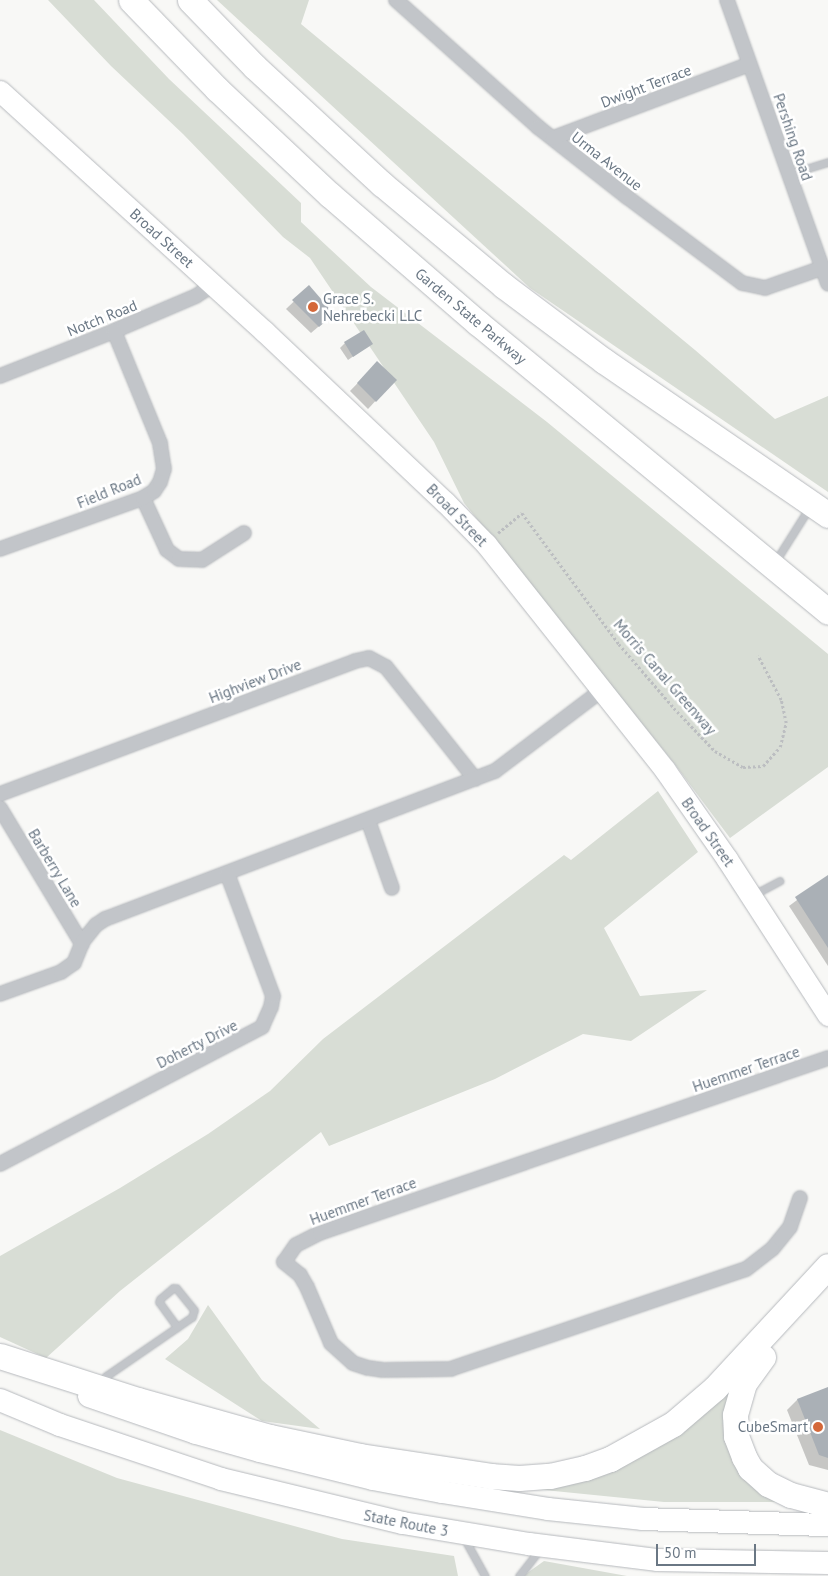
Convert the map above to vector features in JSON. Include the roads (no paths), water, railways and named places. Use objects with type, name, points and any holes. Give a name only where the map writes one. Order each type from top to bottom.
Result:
[{"type":"highway","name":"Garden State Parkway","points":[[131,0],[217,89],[330,195],[478,324],[828,612]]},
{"type":"highway","points":[[190,0],[255,66],[382,184],[496,280],[604,361],[820,510]]},
{"type":"highway","points":[[0,1356],[239,1430],[360,1456],[490,1476],[520,1478],[550,1476],[610,1459],[673,1424],[715,1388],[828,1266]]},
{"type":"highway","points":[[828,1285],[749,1373],[740,1393],[735,1415],[739,1446],[750,1468],[758,1476],[790,1495],[828,1505]]},
{"type":"highway","points":[[0,1362],[126,1410],[196,1433],[373,1479],[548,1509],[643,1520],[828,1525]]},
{"type":"highway","name":"State Route 3","points":[[0,1400],[60,1425],[221,1480],[388,1520],[461,1534],[658,1560],[828,1563]]},
{"type":"highway","points":[[658,1560],[724,1576]]},
{"type":"main road","name":"Broad Street","points":[[3,98],[213,285],[372,432],[486,544],[665,770],[751,896],[828,1016]]},
{"type":"street","name":"Urma Avenue","points":[[396,0],[481,78],[553,138],[680,238],[742,283],[765,288],[822,268]]},
{"type":"street","name":"Pershing Road","points":[[727,0],[828,284]]},
{"type":"street","name":"Dwight Terrace","points":[[553,138],[750,64]]},
{"type":"street","name":"Notch Road","points":[[0,376],[196,296],[213,285]]},
{"type":"street","name":"Field Road","points":[[0,549],[142,498],[154,491],[160,482],[164,469],[160,444],[114,331]]},
{"type":"street","points":[[142,498],[167,550],[179,559],[202,560],[244,534]]},
{"type":"street","name":"Highview Drive","points":[[0,794],[355,660],[369,658],[386,667],[476,779]]},
{"type":"street","points":[[0,994],[61,972],[74,963],[82,944],[96,925],[105,919],[476,779],[506,765],[602,690]]},
{"type":"street","name":"Barberry Lane","points":[[0,808],[82,944]]},
{"type":"street","points":[[368,820],[392,888]]},
{"type":"street","name":"Doherty Drive","points":[[0,1164],[262,1027],[272,1007],[273,996],[227,873]]},
{"type":"street","name":"Huemmer Terrace","points":[[800,1198],[790,1227],[772,1249],[746,1269],[451,1369],[383,1370],[353,1363],[331,1343],[307,1287],[300,1276],[284,1262],[296,1245],[320,1233],[828,1058]]},
{"type":"lane","points":[[789,174],[828,162]]},
{"type":"lane","points":[[773,567],[820,510]]},
{"type":"lane","points":[[751,896],[779,881]]},
{"type":"lane","points":[[100,1387],[106,1376],[192,1317],[194,1310],[176,1288],[169,1289],[159,1302],[177,1327]]},
{"type":"lane","points":[[461,1534],[485,1576]]},
{"type":"lane","points":[[518,1576],[542,1546]]},
{"type":"place","name":"Grace S. Nehrebecki LLC","points":[[313,307]]},
{"type":"place","name":"CubeSmart","points":[[818,1427]]}]
